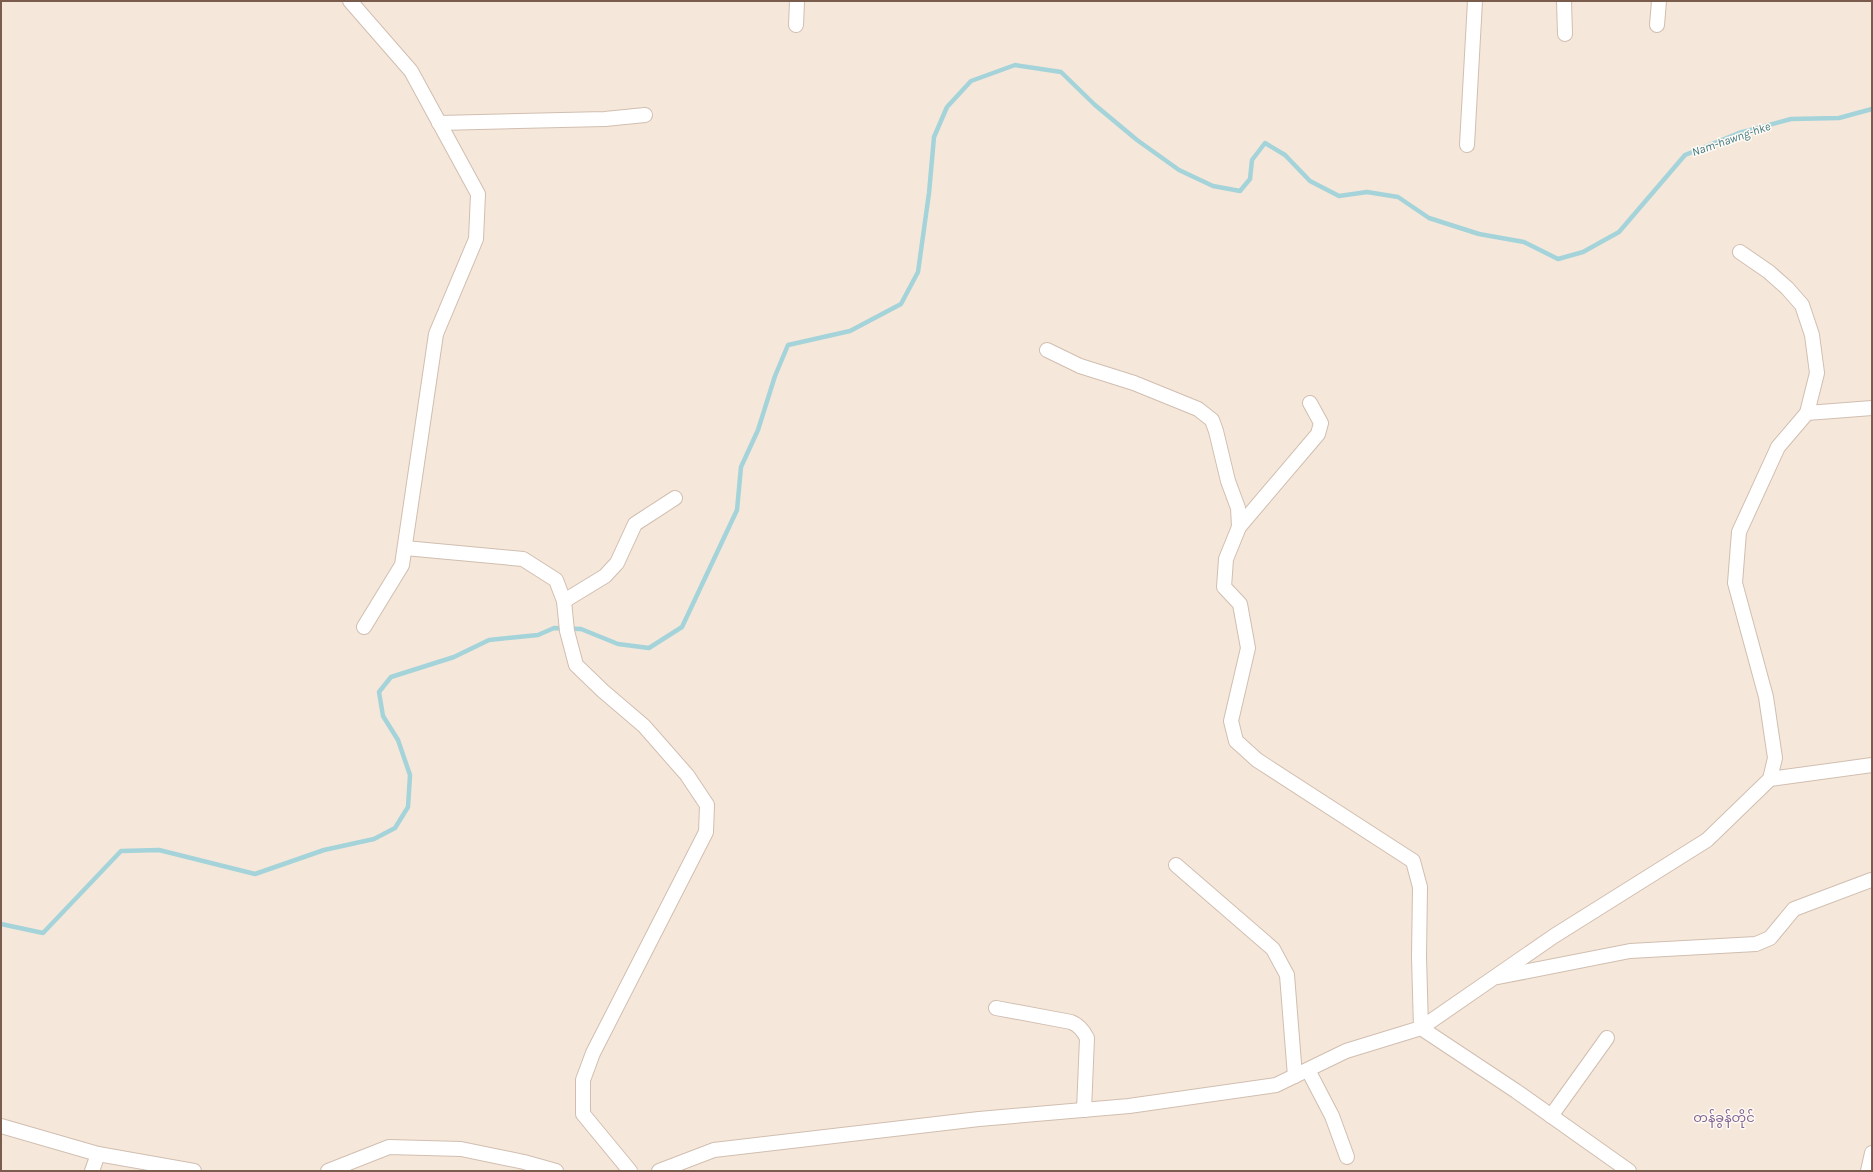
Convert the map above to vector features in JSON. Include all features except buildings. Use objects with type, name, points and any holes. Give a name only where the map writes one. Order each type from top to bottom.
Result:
[{"type":"street","points":[[350,1],[411,71],[478,194],[476,239],[436,334],[402,565],[364,627]]},
{"type":"street","points":[[796,25],[797,1]]},
{"type":"street","points":[[1467,145],[1475,1]]},
{"type":"street","points":[[1564,1],[1565,34]]},
{"type":"street","points":[[1657,25],[1659,1]]},
{"type":"street","points":[[439,124],[605,119],[646,115]]},
{"type":"street","points":[[658,1171],[714,1150],[979,1119],[1196,1098],[1276,1086],[1346,1051],[1421,1028],[1554,936],[1707,840],[1770,779],[1775,758],[1766,697],[1735,583],[1739,532],[1778,447],[1807,413],[1817,374],[1812,335],[1802,305],[1769,272],[1740,252]]},
{"type":"street","points":[[1047,350],[1080,366],[1134,383],[1198,409],[1212,420],[1228,481],[1238,508],[1239,527]]},
{"type":"street","points":[[1310,403],[1321,423],[1318,434],[1239,527],[1226,559],[1224,587],[1240,604],[1248,648],[1231,721],[1236,741],[1257,760],[1413,861],[1420,887],[1419,957],[1421,1028]]},
{"type":"street","points":[[1807,413],[1872,408]]},
{"type":"street","points":[[564,601],[605,576],[617,563],[635,524],[675,498]]},
{"type":"street","points":[[405,548],[523,559],[556,580],[564,601],[567,625],[576,665],[603,691],[644,726],[687,775],[707,805],[706,832],[593,1053],[583,1080],[583,1114],[630,1171]]},
{"type":"street","points":[[1770,779],[1872,765]]},
{"type":"street","points":[[1176,865],[1273,949],[1286,975],[1296,1076]]},
{"type":"street","points":[[1493,978],[1630,951],[1756,944],[1770,938],[1794,909],[1871,880]]},
{"type":"street","points":[[996,1008],[1070,1022],[1077,1025],[1082,1030],[1087,1038],[1084,1110]]},
{"type":"street","points":[[1421,1028],[1629,1171]]},
{"type":"street","points":[[1551,1116],[1607,1038]]},
{"type":"street","points":[[1308,1070],[1332,1116],[1346,1157]]},
{"type":"street","points":[[1,1126],[98,1154],[194,1171]]},
{"type":"street","points":[[328,1171],[389,1147],[461,1149],[524,1162],[556,1171]]},
{"type":"street","points":[[1868,1171],[1872,1153]]},
{"type":"street","points":[[92,1171],[98,1154]]},
{"type":"shaded area","points":[[1,1],[1872,1],[1872,1171],[1,1171]]},
{"type":"waterway","name":"Nam-hawng-hke","points":[[1,924],[43,933],[121,851],[159,850],[255,874],[324,850],[374,839],[395,828],[408,807],[410,775],[398,740],[383,716],[379,692],[391,677],[454,657],[489,640],[538,635],[554,628],[581,629],[618,644],[649,648],[682,627],[737,510],[741,467],[758,430],[775,376],[788,345],[850,331],[901,304],[918,272],[929,193],[934,137],[947,107],[971,81],[1015,65],[1061,72],[1095,105],[1137,140],[1179,170],[1213,186],[1240,191],[1250,179],[1252,160],[1265,143],[1285,155],[1310,181],[1339,196],[1367,192],[1398,197],[1429,218],[1479,234],[1524,242],[1558,259],[1583,252],[1619,232],[1685,155],[1739,133],[1791,119],[1839,118],[1872,109]]},
{"type":"district","name":"တန်ခွန်တိုင်","points":[[1724,1117]]}]
